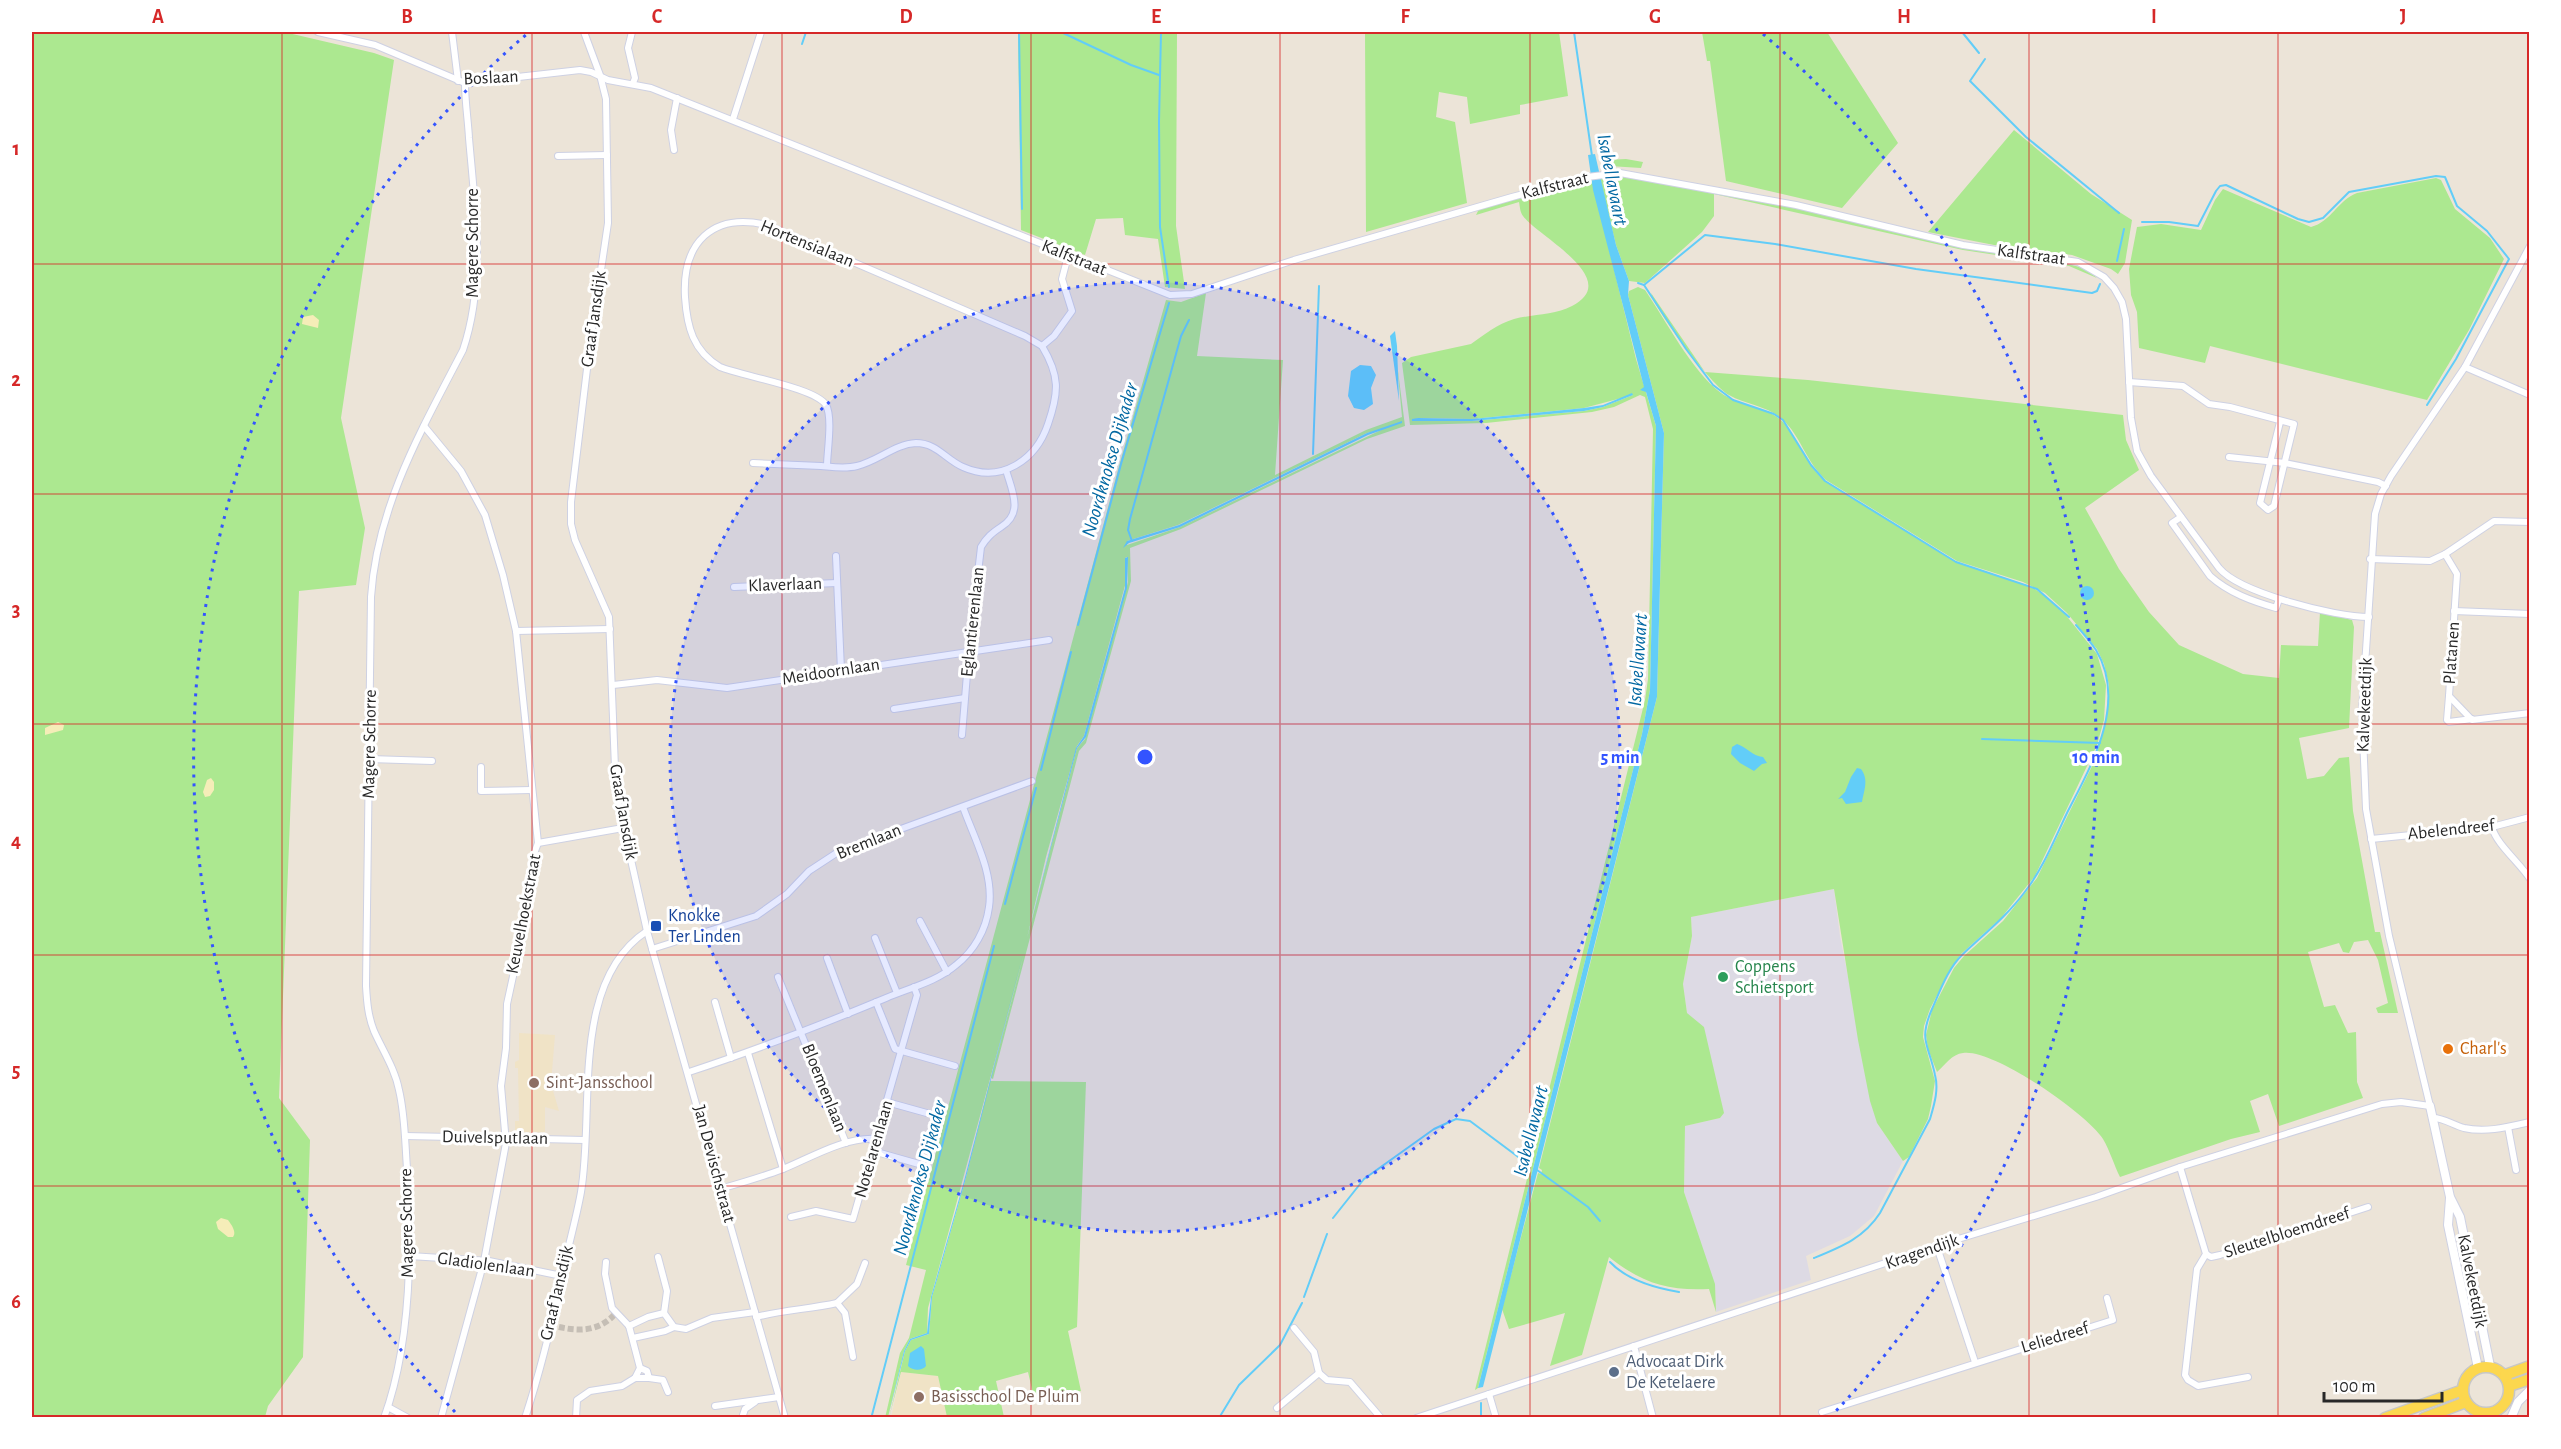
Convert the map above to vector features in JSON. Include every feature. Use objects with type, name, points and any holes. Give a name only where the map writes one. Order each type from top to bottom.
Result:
[{"type":"main road","points":[[2490,1366],[2505,1376],[2509,1386],[2509,1396],[2504,1405],[2488,1415],[2466,1402],[2463,1390],[2465,1379],[2478,1368],[2490,1366]]},
{"type":"main road","points":[[2505,1376],[2529,1366]]},
{"type":"main road","points":[[2509,1386],[2529,1379]]},
{"type":"main road","points":[[2385,1418],[2463,1390]]},
{"type":"main road","points":[[2424,1418],[2466,1402]]},
{"type":"street","name":"Boslaan","points":[[318,32],[354,35],[462,82],[579,70],[600,75]]},
{"type":"street","name":"Magere Schorre","points":[[384,1418],[406,1312],[410,1256],[405,1136],[399,1088],[368,1010],[366,986],[370,603],[373,562],[399,476],[463,350],[477,286],[476,224],[462,82],[452,32]]},
{"type":"street","name":"Graaf Jansdijk","points":[[525,1418],[536,1384],[582,1184],[588,1075],[603,988],[624,953],[647,931],[614,779],[610,628],[605,605],[575,540],[570,515],[590,344],[607,235],[606,99],[584,32]]},
{"type":"street","points":[[632,32],[628,48],[635,78],[633,83]]},
{"type":"street","points":[[733,119],[761,32]]},
{"type":"street","name":"Kalfstraat","points":[[600,75],[608,80],[633,83],[733,119],[1161,293],[1178,296],[1192,294],[1355,241],[1602,174],[1637,175],[1714,189],[1796,205],[1963,245],[2069,260],[2087,266],[2110,283],[2122,303],[2126,319],[2132,428],[2137,451],[2151,476],[2218,568],[2230,580],[2250,590],[2353,616],[2369,617]]},
{"type":"street","points":[[674,150],[671,130],[677,98]]},
{"type":"street","points":[[558,156],[607,155]]},
{"type":"street","name":"Hortensialaan","points":[[826,466],[829,417],[825,404],[812,394],[720,367],[711,362],[695,345],[687,319],[684,278],[691,254],[707,233],[734,222],[767,225],[1025,336],[1042,346]]},
{"type":"street","name":"Kalvekeetdijk","points":[[2490,1366],[2461,1218],[2450,1197],[2394,956],[2371,839],[2362,744],[2370,560],[2375,514],[2386,486],[2464,367],[2529,246]]},
{"type":"street","points":[[753,463],[855,466],[908,444],[925,443],[962,467],[983,473],[1006,471],[1028,458],[1041,442],[1056,401],[1055,374],[1042,346],[1054,336],[1072,310],[1062,279],[1068,256]]},
{"type":"street","points":[[2464,367],[2529,395]]},
{"type":"street","points":[[2129,382],[2183,386],[2209,404],[2230,407],[2294,424],[2274,506],[2268,510],[2260,503],[2280,422]]},
{"type":"street","name":"Keuvelhoekstraat","points":[[424,426],[461,471],[485,515],[503,575],[516,632],[538,843],[531,893],[507,1004],[506,1048],[501,1086],[506,1143],[484,1261],[441,1418]]},
{"type":"street","points":[[2229,457],[2285,463],[2378,482],[2386,486]]},
{"type":"street","name":"Eglantierenlaan","points":[[962,735],[981,547],[989,534],[1004,526],[1012,518],[1016,504],[1006,471]]},
{"type":"street","points":[[2181,517],[2172,523],[2218,584],[2242,597],[2276,608],[2279,599]]},
{"type":"street","points":[[2370,560],[2430,561],[2445,554],[2494,521],[2529,522]]},
{"type":"street","name":"Platanen","points":[[2445,554],[2457,574],[2447,720],[2449,722],[2529,713]]},
{"type":"street","name":"Klaverlaan","points":[[836,556],[841,670]]},
{"type":"street","name":"Klaverlaan","points":[[734,587],[837,583]]},
{"type":"street","name":"Platanen","points":[[2454,610],[2529,614]]},
{"type":"street","points":[[516,632],[610,628]]},
{"type":"street","name":"Meidoornlaan","points":[[612,685],[657,680],[727,688],[969,650],[1049,640]]},
{"type":"street","name":"Platanen","points":[[2449,696],[2472,719]]},
{"type":"street","name":"Eglantierenlaan","points":[[894,709],[965,698]]},
{"type":"street","points":[[370,759],[432,760]]},
{"type":"street","points":[[481,767],[481,791],[531,790]]},
{"type":"street","name":"Bremlaan","points":[[652,949],[756,916],[787,894],[809,872],[838,852],[1032,781]]},
{"type":"street","points":[[689,1072],[801,1033],[914,987],[947,972],[974,947],[986,923],[990,907],[987,873],[963,807]]},
{"type":"street","name":"Abelendreef","points":[[2371,839],[2492,827],[2529,817]]},
{"type":"street","points":[[2492,827],[2494,834],[2529,879]]},
{"type":"street","points":[[538,843],[623,828]]},
{"type":"street","points":[[920,921],[947,972]]},
{"type":"street","name":"Jan Devischstraat","points":[[647,931],[689,1072],[785,1418]]},
{"type":"street","points":[[875,938],[897,993]]},
{"type":"street","points":[[827,958],[848,1014]]},
{"type":"street","name":"Bloemenlaan","points":[[778,977],[846,1143]]},
{"type":"street","name":"Notelarenlaan","points":[[791,1217],[816,1210],[853,1219],[917,995],[914,987]]},
{"type":"street","points":[[715,1002],[731,1058]]},
{"type":"street","points":[[876,1002],[895,1049],[955,1066]]},
{"type":"street","points":[[748,1053],[783,1169]]},
{"type":"street","points":[[887,1102],[941,1117]]},
{"type":"street","name":"Kragendijk","points":[[1416,1418],[1937,1246],[2096,1197],[2180,1167],[2382,1104],[2401,1102],[2430,1106]]},
{"type":"street","points":[[2433,1118],[2440,1118],[2465,1128],[2484,1130],[2529,1122]]},
{"type":"street","points":[[2508,1127],[2516,1170]]},
{"type":"street","name":"Duivelsputlaan","points":[[405,1136],[585,1140]]},
{"type":"street","name":"Bloemenlaan","points":[[720,1189],[783,1169],[846,1143],[862,1138],[876,1139]]},
{"type":"street","points":[[873,1151],[926,1166]]},
{"type":"street","name":"Sleutelbloemdreef","points":[[2180,1167],[2206,1254],[2211,1257],[2368,1207]]},
{"type":"street","name":"Kalvekeetdijk","points":[[2450,1197],[2448,1225],[2478,1368]]},
{"type":"street","points":[[1937,1246],[1975,1362]]},
{"type":"street","name":"Sleutelbloemdreef","points":[[2206,1254],[2197,1269],[2187,1380],[2198,1386],[2248,1377]]},
{"type":"street","name":"Gladiolenlaan","points":[[410,1256],[484,1261],[562,1276]]},
{"type":"street","points":[[658,1257],[667,1291],[664,1313],[674,1327]]},
{"type":"street","points":[[606,1262],[605,1274],[612,1308],[629,1326],[633,1338],[640,1368],[635,1378]]},
{"type":"street","points":[[633,1338],[674,1327],[686,1329],[712,1318],[816,1309],[837,1303],[857,1284],[866,1263]]},
{"type":"street","name":"Leliedreef","points":[[1822,1412],[2113,1320],[2107,1298]]},
{"type":"street","points":[[837,1303],[845,1313],[853,1357]]},
{"type":"street","points":[[629,1326],[648,1317],[664,1313]]},
{"type":"street","points":[[1294,1328],[1314,1352],[1319,1373],[1327,1380],[1350,1382],[1381,1418]]},
{"type":"street","points":[[1634,1346],[1653,1418]]},
{"type":"street","points":[[640,1368],[647,1371],[649,1377]]},
{"type":"street","points":[[1277,1408],[1319,1373]]},
{"type":"street","points":[[576,1418],[575,1406],[580,1395],[597,1389],[622,1386],[635,1378],[649,1377],[663,1380],[668,1392]]},
{"type":"street","points":[[2511,1418],[2518,1402],[2529,1390]]},
{"type":"street","points":[[1489,1394],[1496,1418]]},
{"type":"street","points":[[715,1407],[779,1397]]},
{"type":"street","points":[[742,1418],[745,1409],[755,1402]]},
{"type":"street","points":[[388,1407],[408,1418]]},
{"type":"shaded area","points":[[1834,889],[1840,936],[1877,1123],[1903,1161],[1874,1216],[1850,1236],[1806,1256],[1811,1280],[1716,1312],[1715,1288],[1684,1192],[1685,1126],[1720,1118],[1687,1013],[1683,984],[1692,936],[1691,917]]},
{"type":"shaded area","name":"Sint-Jansschool","points":[[519,1033],[555,1035],[551,1084],[559,1111],[545,1107],[545,1132],[515,1132],[515,1121],[519,1121],[518,1068],[515,1068],[515,1062],[519,1060]]},
{"type":"shaded area","name":"Basisschool De Pluim","points":[[901,1372],[938,1376],[947,1417],[891,1418]]},
{"type":"green space","points":[[32,32],[284,32],[374,53],[394,60],[341,418],[365,528],[356,585],[299,591],[279,1098],[310,1140],[303,1357],[268,1406],[265,1417],[32,1417]]},
{"type":"green space","points":[[1018,32],[1177,32],[1176,226],[1185,289],[1165,287],[1158,239],[1125,235],[1123,218],[1096,219],[1085,255],[1021,230]]},
{"type":"green space","points":[[1365,32],[1559,32],[1568,96],[1520,105],[1520,114],[1470,124],[1467,97],[1439,92],[1436,117],[1455,122],[1467,203],[1366,232]]},
{"type":"green space","points":[[1702,32],[1827,32],[1898,143],[1842,208],[1726,181],[1710,61],[1707,61]]},
{"type":"green space","points":[[2014,130],[2091,194],[2132,220],[2125,263],[2118,274],[2111,269],[2072,255],[1994,245],[1928,232]]},
{"type":"green space","points":[[1626,159],[1643,162],[1641,168],[1609,166],[1605,160]]},
{"type":"green space","points":[[1615,176],[1794,208],[1963,248],[2069,264],[2086,269],[2097,278],[2069,266],[1963,250],[1714,194],[1714,216],[1702,232],[1645,283],[1629,281],[1616,245],[1600,179]]},
{"type":"green space","points":[[2436,178],[2441,180],[2455,209],[2490,238],[2504,259],[2469,330],[2427,400],[2210,346],[2205,363],[2139,348],[2137,312],[2131,295],[2129,269],[2137,227],[2161,224],[2201,230],[2215,200],[2223,189],[2311,227],[2324,221],[2350,196],[2357,193]]},
{"type":"green space","points":[[1592,180],[1636,359],[1656,426],[1650,690],[1642,734],[1478,1388],[1475,1390],[1645,700],[1648,679],[1653,429],[1645,397],[1640,395],[1614,407],[1592,412],[1486,423],[1410,425],[1402,363],[1411,357],[1471,344],[1508,321],[1565,309],[1585,295],[1588,283],[1583,271],[1572,258],[1531,225],[1523,216],[1519,202],[1476,215],[1479,209]],"holes":[[[1633,395],[1603,407],[1584,411],[1472,421],[1413,421],[1418,418],[1472,419],[1584,408]]]},
{"type":"green space","points":[[1638,287],[1645,290],[1700,373],[1721,393],[1769,413],[1783,422],[1812,467],[1825,481],[1956,562],[2030,586],[2065,614],[2097,654],[2106,685],[2104,720],[2097,745],[2035,876],[2001,918],[1961,954],[1951,968],[1930,1009],[1923,1037],[1935,1081],[1931,1106],[1928,1119],[1909,1157],[1903,1161],[1877,1123],[1870,1101],[1834,889],[1691,917],[1692,936],[1683,984],[1687,1013],[1704,1027],[1724,1113],[1720,1118],[1685,1126],[1684,1192],[1715,1284],[1716,1312],[1709,1289],[1668,1287],[1656,1284],[1633,1273],[1609,1257],[1582,1355],[1550,1366],[1565,1313],[1509,1329],[1502,1309],[1538,1173],[1541,1174],[1542,1170],[1539,1168],[1657,697],[1664,433],[1628,295],[1629,291]]},
{"type":"green space","points":[[1206,293],[1197,356],[1283,360],[1275,475],[1366,430],[1402,417],[1397,363],[1405,426],[1367,439],[1181,529],[1130,548],[1131,581],[1086,743],[1079,751],[993,1079],[991,1078],[1025,950],[928,1308],[927,1333],[910,1339],[904,1351],[888,1417],[885,1418],[900,1353],[909,1338],[926,1270],[906,1265],[1119,466],[1166,300],[1181,302]],"holes":[[[1383,429],[1180,527],[1127,545],[1127,541],[1178,525],[1367,433]],[[1127,557],[1128,582],[1085,739],[1077,748],[1027,938],[1046,857],[1077,746],[1084,736],[1126,582],[1125,558]]]},
{"type":"green space","points":[[1651,293],[1704,371],[1662,315]]},
{"type":"green space","points":[[1705,372],[1808,380],[2123,415],[2126,440],[2139,470],[2085,508],[2119,569],[2149,612],[2179,645],[2243,674],[2279,678],[2281,645],[2318,646],[2320,612],[2352,620],[2354,627],[2349,728],[2299,738],[2307,779],[2324,776],[2339,758],[2349,757],[2353,811],[2375,932],[2380,932],[2398,1013],[2378,1013],[2376,1008],[2388,1003],[2378,960],[2368,940],[2354,942],[2349,953],[2343,952],[2339,943],[2308,952],[2324,1007],[2335,1005],[2348,1033],[2356,1032],[2357,1082],[2363,1098],[2279,1126],[2268,1094],[2250,1101],[2260,1132],[2231,1139],[2120,1177],[2103,1139],[2094,1128],[2060,1099],[2016,1071],[1977,1054],[1963,1053],[1952,1058],[1937,1072],[1928,1049],[1926,1035],[1932,1010],[1954,968],[2003,921],[2037,878],[2095,760],[2106,720],[2109,685],[2104,664],[2097,649],[2067,613],[2045,593],[2023,582],[1957,561],[1826,480],[1813,465],[1794,433],[1783,420],[1771,412],[1729,395]]},
{"type":"green space","points":[[990,1081],[1086,1082],[1077,1327],[1068,1331],[1081,1391],[1067,1394],[1068,1398],[1048,1403],[1045,1394],[1034,1398],[1028,1372],[996,1381],[1004,1417],[947,1417],[938,1376],[901,1372],[889,1418],[905,1351],[911,1340],[929,1334],[932,1297],[964,1185]]},
{"type":"sand","points":[[313,315],[319,320],[318,328],[302,324],[303,317]]},
{"type":"sand","points":[[58,722],[64,725],[63,730],[45,735],[45,728]]},
{"type":"sand","points":[[211,778],[214,782],[214,790],[210,796],[205,797],[203,792],[207,780]]},
{"type":"sand","points":[[221,1218],[228,1220],[231,1224],[234,1230],[233,1237],[228,1237],[218,1229],[216,1222]]},
{"type":"water","points":[[1595,154],[1616,245],[1629,281],[1628,295],[1664,433],[1657,697],[1483,1387],[1478,1388],[1642,734],[1650,690],[1656,426],[1646,392],[1640,390],[1644,387],[1593,190],[1588,155]]},
{"type":"water","points":[[1395,331],[1397,346],[1399,401],[1390,336]]},
{"type":"water","points":[[1360,365],[1371,366],[1376,375],[1371,388],[1373,404],[1364,410],[1354,408],[1348,396],[1351,371]]},
{"type":"water","points":[[1632,393],[1633,395],[1603,407],[1584,411],[1472,421],[1412,421],[1418,418],[1472,419],[1584,408],[1603,405]]},
{"type":"water","points":[[1402,421],[1402,423],[1368,435],[1180,527],[1129,543],[1123,548],[1127,541],[1179,525],[1367,433]]},
{"type":"water","points":[[1128,557],[1127,588],[1086,737],[1077,748],[1027,938],[1076,748],[1084,736],[1125,588],[1125,558]]},
{"type":"water","points":[[2087,586],[2092,588],[2094,593],[2092,598],[2087,600],[2082,598],[2080,593],[2082,588]]},
{"type":"water","points":[[1737,744],[1763,757],[1767,763],[1754,771],[1740,763],[1731,754],[1732,747]]},
{"type":"water","points":[[1857,768],[1861,769],[1865,777],[1862,802],[1846,804],[1842,798],[1838,799],[1845,792]]},
{"type":"water","points":[[1024,950],[964,1185],[932,1297],[929,1334],[911,1340],[905,1351],[888,1417],[904,1351],[910,1339],[927,1333],[931,1297],[963,1185]]},
{"type":"water","points":[[921,1346],[924,1349],[926,1366],[915,1370],[908,1366],[910,1353]]},
{"type":"waterway","points":[[802,44],[806,32]]},
{"type":"waterway","points":[[1019,32],[1022,209]]},
{"type":"waterway","points":[[1061,32],[1131,65],[1159,75]]},
{"type":"waterway","name":"Noordknokse Dijkader","points":[[1161,32],[1160,227],[1169,287]]},
{"type":"waterway","name":"Isabellavaart","points":[[1574,32],[1592,156]]},
{"type":"waterway","points":[[1962,32],[1979,53]]},
{"type":"waterway","points":[[1985,59],[1970,81],[2026,137],[2119,213]]},
{"type":"waterway","points":[[2142,222],[2169,222],[2198,226],[2216,191],[2220,186],[2226,185],[2309,222],[2323,218],[2349,192],[2436,176],[2445,177],[2457,206],[2487,231],[2509,259],[2456,359],[2427,405]]},
{"type":"waterway","points":[[2117,261],[2124,229]]},
{"type":"waterway","points":[[1644,285],[1705,235],[1775,244],[1916,269],[2092,293],[2097,291],[2100,284]]},
{"type":"waterway","points":[[1638,283],[1644,285],[1713,385],[1733,400],[1774,414],[1783,420],[1811,465],[1825,481],[1956,562],[2037,589],[2069,617]]},
{"type":"waterway","points":[[1313,454],[1319,286]]},
{"type":"waterway","name":"Noordknokse Dijkader","points":[[1078,625],[1121,464],[1169,303]]},
{"type":"waterway","points":[[1132,541],[1128,530],[1130,519],[1181,336],[1189,320]]},
{"type":"waterway","points":[[1814,1258],[1843,1246],[1867,1229],[1880,1213],[1930,1119],[1933,1108],[1936,1081],[1925,1036],[1928,1020],[1941,987],[1963,954],[2010,910],[2031,884],[2048,854],[2095,755],[2107,712],[2108,691],[2105,670],[2096,650],[2076,625]]},
{"type":"waterway","name":"Noordknokse Dijkader","points":[[1041,770],[1071,652]]},
{"type":"waterway","points":[[1982,739],[2100,743]]},
{"type":"waterway","name":"Noordknokse Dijkader","points":[[1005,904],[1036,788]]},
{"type":"waterway","name":"Noordknokse Dijkader","points":[[872,1415],[994,946]]},
{"type":"waterway","points":[[1333,1218],[1364,1179],[1434,1129],[1456,1119],[1470,1121],[1525,1162]]},
{"type":"waterway","points":[[1537,1170],[1588,1207],[1600,1221]]},
{"type":"waterway","points":[[1304,1297],[1327,1234]]},
{"type":"waterway","points":[[1610,1262],[1625,1274],[1642,1282],[1679,1292]]},
{"type":"waterway","points":[[1219,1418],[1239,1385],[1280,1345],[1302,1303]]},
{"type":"waterway","name":"Isabellavaart","points":[[1481,1403],[1481,1418]]},
{"type":"tunnel","points":[[550,1325],[568,1329],[593,1328],[615,1314]]},
{"type":"place","name":"Knokke Ter Linden","points":[[656,926]]},
{"type":"place","name":"Coppens Schietsport","points":[[1723,977]]},
{"type":"place","name":"Charl's","points":[[2448,1049]]},
{"type":"place","name":"Sint-Jansschool","points":[[534,1083]]},
{"type":"place","name":"Advocaat Dirk De Ketelaere","points":[[1614,1372]]},
{"type":"place","name":"Basisschool De Pluim","points":[[919,1397]]}]
